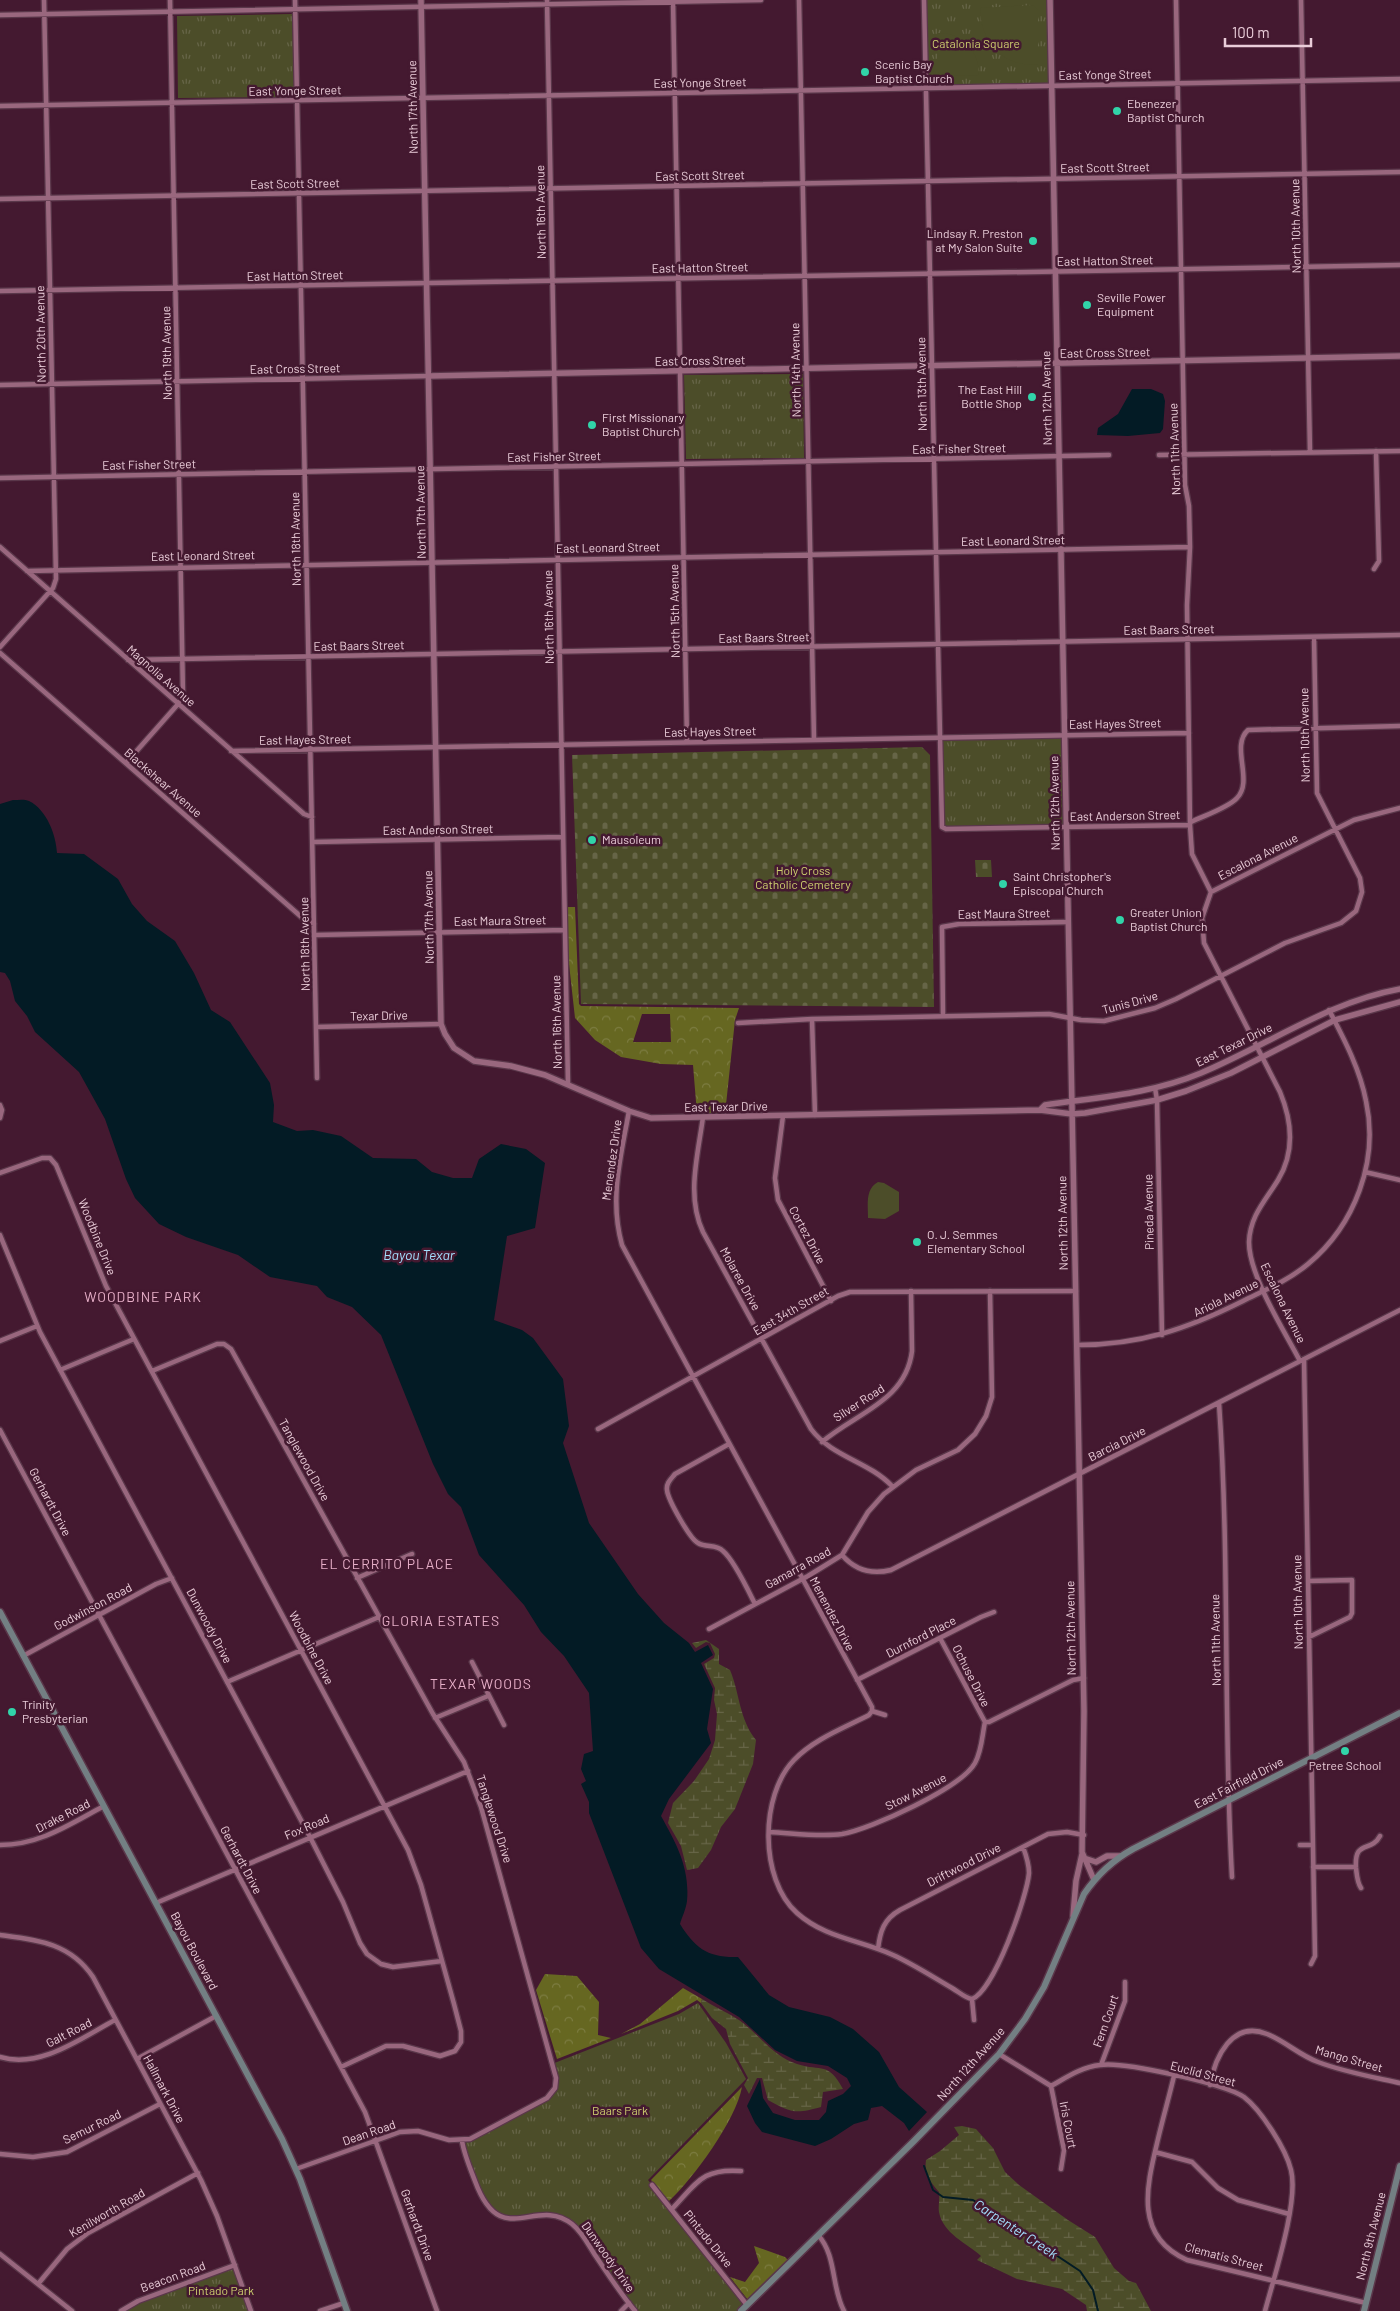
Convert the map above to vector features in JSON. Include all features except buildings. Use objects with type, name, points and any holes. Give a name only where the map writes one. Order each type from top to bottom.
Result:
[{"type":"main road","name":"Bayou Boulevard","points":[[0,1612],[278,2130],[296,2169],[347,2311]]},
{"type":"main road","name":"East Fairfield Drive","points":[[1094,1880],[1120,1856],[1400,1713]]},
{"type":"main road","name":"North 12th Avenue","points":[[741,2311],[914,2142],[999,2054],[1025,2019],[1044,1987],[1084,1894],[1094,1880]]},
{"type":"main road","name":"North 9th Avenue","points":[[1364,2311],[1400,2166]]},
{"type":"street","name":"North 20th Avenue","points":[[0,647],[55,584],[44,0]]},
{"type":"street","name":"North 19th Avenue","points":[[170,0],[183,660],[183,695],[178,704]]},
{"type":"street","name":"North 18th Avenue","points":[[295,0],[317,1078]]},
{"type":"street","points":[[0,15],[295,9],[421,3],[761,0]]},
{"type":"street","name":"North 14th Avenue","points":[[799,0],[814,740]]},
{"type":"street","name":"North 13th Avenue","points":[[924,0],[942,827]]},
{"type":"street","name":"North 12th Avenue","points":[[1050,0],[1084,1678],[1084,1835],[1083,1855],[1076,1881],[1073,1918]]},
{"type":"street","name":"North 11th Avenue","points":[[1176,0],[1184,454],[1190,547],[1188,640],[1190,823],[1194,861],[1211,892]]},
{"type":"street","name":"North 10th Avenue","points":[[1301,0],[1310,452]]},
{"type":"street","name":"North 15th Avenue","points":[[672,1],[687,742]]},
{"type":"street","name":"North 16th Avenue","points":[[547,2],[568,1084]]},
{"type":"street","name":"North 17th Avenue","points":[[421,3],[442,1024]]},
{"type":"street","name":"East Yonge Street","points":[[0,106],[1400,80]]},
{"type":"street","name":"East Scott Street","points":[[0,200],[1400,172]]},
{"type":"street","name":"East Hatton Street","points":[[0,291],[1400,265]]},
{"type":"street","name":"East Cross Street","points":[[0,385],[1183,362],[1400,356]]},
{"type":"street","points":[[1374,569],[1379,561],[1376,451]]},
{"type":"street","points":[[1159,455],[1400,451]]},
{"type":"street","name":"East Fisher Street","points":[[0,478],[1109,455]]},
{"type":"street","name":"Magnolia Avenue","points":[[0,547],[231,751],[304,814],[312,817]]},
{"type":"street","name":"East Leonard Street","points":[[27,571],[1190,547]]},
{"type":"street","name":"East Baars Street","points":[[128,660],[1400,635]]},
{"type":"street","name":"North 10th Avenue","points":[[1314,637],[1317,793],[1334,828]]},
{"type":"street","name":"Blackshear Avenue","points":[[0,653],[306,921],[314,924]]},
{"type":"street","points":[[126,764],[178,704]]},
{"type":"street","points":[[1315,727],[1400,726]]},
{"type":"street","name":"East Anderson Street","points":[[942,827],[946,829],[1190,823],[1237,798],[1242,786],[1243,737],[1248,730],[1315,727]]},
{"type":"street","name":"East Hayes Street","points":[[231,751],[1189,733]]},
{"type":"street","name":"Escalona Avenue","points":[[1302,1360],[1264,1291],[1252,1264],[1250,1232],[1257,1211],[1282,1171],[1290,1136],[1285,1103],[1204,943],[1201,930],[1202,918],[1211,892],[1334,828],[1365,816],[1400,808]]},
{"type":"street","name":"Tunis Drive","points":[[738,1023],[812,1019],[1049,1014],[1091,1022],[1137,1014],[1176,999],[1285,943],[1341,923],[1356,911],[1362,892],[1360,878],[1334,828]]},
{"type":"street","name":"East Anderson Street","points":[[313,842],[563,837]]},
{"type":"street","name":"East Maura Street","points":[[943,1016],[942,927],[959,924],[1068,922]]},
{"type":"street","name":"East Maura Street","points":[[314,935],[565,930]]},
{"type":"street","name":"East Texar Drive","points":[[1072,1102],[1110,1098],[1155,1088],[1199,1074],[1329,1010],[1362,998],[1400,989]]},
{"type":"street","name":"East Texar Drive","points":[[1072,1114],[1109,1110],[1157,1100],[1209,1083],[1335,1020],[1365,1010],[1400,1002]]},
{"type":"street","name":"Ariola Avenue","points":[[1077,1345],[1112,1344],[1162,1335],[1211,1318],[1296,1273],[1330,1242],[1349,1214],[1365,1172],[1370,1136],[1366,1100],[1355,1065],[1329,1010]]},
{"type":"street","points":[[812,1019],[815,1115]]},
{"type":"street","name":"East Texar Drive","points":[[442,1024],[449,1042],[466,1057],[480,1062],[528,1070],[651,1118],[1040,1110]]},
{"type":"street","name":"Texar Drive","points":[[316,1027],[442,1024]]},
{"type":"street","name":"Pineda Avenue","points":[[1155,1088],[1157,1100],[1162,1335]]},
{"type":"street","points":[[1040,1110],[1046,1105],[1072,1102]]},
{"type":"street","points":[[0,1105],[2,1110],[0,1118]]},
{"type":"street","points":[[1040,1110],[1072,1114]]},
{"type":"street","name":"Menendez Drive","points":[[630,1111],[615,1192],[618,1231],[627,1256],[872,1707],[872,1711]]},
{"type":"street","name":"Cortez Drive","points":[[783,1116],[775,1178],[778,1200],[830,1301]]},
{"type":"street","name":"Molaree Drive","points":[[703,1117],[693,1190],[696,1213],[703,1232],[807,1422],[822,1442],[838,1453],[870,1468],[892,1486]]},
{"type":"street","name":"Woodbine Drive","points":[[0,1173],[42,1158],[50,1158],[56,1165],[106,1286],[384,1805],[415,1868],[461,2032],[461,2042],[455,2051],[440,2056],[403,2046],[386,2046],[341,2067]]},
{"type":"street","points":[[1365,1172],[1400,1180]]},
{"type":"street","name":"Dunwoody Drive","points":[[0,1236],[37,1326],[310,1837],[343,1902],[360,1943],[367,1954],[381,1964],[393,1967],[442,1961]]},
{"type":"street","name":"East 34th Street","points":[[598,1429],[841,1295],[860,1290],[1076,1291]]},
{"type":"street","name":"Silver Road","points":[[822,1442],[836,1430],[891,1395],[904,1380],[911,1361],[912,1351],[911,1290]]},
{"type":"street","name":"Gamarra Road","points":[[709,1629],[842,1556],[868,1512],[892,1486],[916,1470],[958,1450],[975,1434],[986,1416],[992,1387],[990,1291]]},
{"type":"street","name":"Barcia Drive","points":[[842,1556],[853,1566],[867,1572],[875,1573],[890,1570],[1400,1310]]},
{"type":"street","points":[[0,1341],[37,1326]]},
{"type":"street","points":[[60,1370],[134,1339]]},
{"type":"street","name":"Tanglewood Drive","points":[[152,1371],[217,1344],[224,1344],[231,1349],[435,1718],[468,1771],[490,1838],[556,2078],[555,2088],[547,2098],[473,2138],[462,2141]]},
{"type":"street","name":"North 10th Avenue","points":[[1302,1360],[1315,1956],[1311,1964]]},
{"type":"street","name":"North 11th Avenue","points":[[1219,1403],[1223,1461],[1228,1801],[1232,1877]]},
{"type":"street","name":"Gerhardt Drive","points":[[0,1430],[365,2112],[437,2311]]},
{"type":"street","points":[[729,1444],[675,1474],[669,1481],[667,1490],[692,1538],[700,1544],[713,1546],[723,1551],[755,1604]]},
{"type":"street","points":[[357,1578],[412,1554]]},
{"type":"street","name":"Godwinson Road","points":[[23,1656],[156,1584],[172,1578]]},
{"type":"street","points":[[1308,1581],[1352,1580],[1352,1613],[1350,1618],[1309,1637]]},
{"type":"street","name":"Durnford Place","points":[[857,1680],[994,1612]]},
{"type":"street","points":[[227,1682],[379,1617]]},
{"type":"street","name":"Ochuse Drive","points":[[940,1638],[985,1722]]},
{"type":"street","points":[[472,1662],[504,1726]]},
{"type":"street","points":[[985,1722],[989,1722],[1073,1680],[1084,1678]]},
{"type":"street","points":[[435,1718],[488,1696]]},
{"type":"street","points":[[885,1715],[872,1711],[869,1715],[825,1738],[794,1760],[785,1772],[775,1792],[770,1813],[769,1832],[775,1879],[788,1904],[808,1922],[825,1931],[878,1949],[908,1963],[972,1999]]},
{"type":"street","name":"Stow Avenue","points":[[769,1832],[828,1835],[852,1832],[876,1823],[945,1789],[963,1777],[975,1763],[981,1745],[985,1722]]},
{"type":"street","name":"Fox Road","points":[[156,1903],[234,1868],[468,1771]]},
{"type":"street","name":"Drake Road","points":[[0,1845],[22,1844],[46,1837],[104,1806]]},
{"type":"street","name":"Driftwood Drive","points":[[878,1949],[880,1932],[893,1914],[1048,1834],[1058,1832],[1084,1835]]},
{"type":"street","points":[[1361,1888],[1357,1878],[1356,1867],[1358,1851],[1376,1841],[1380,1836]]},
{"type":"street","points":[[1300,1845],[1313,1845]]},
{"type":"street","points":[[972,1999],[977,1997],[992,1974],[1018,1917],[1029,1872],[1027,1856],[1023,1847]]},
{"type":"street","points":[[1083,1855],[1096,1862],[1108,1856],[1120,1856]]},
{"type":"street","points":[[1083,1855],[1094,1880]]},
{"type":"street","points":[[1313,1867],[1356,1867]]},
{"type":"street","name":"Hallmark Drive","points":[[0,1935],[42,1940],[71,1953],[93,1977],[198,2173],[217,2216],[251,2311]]},
{"type":"street","name":"Fern Court","points":[[1101,2064],[1125,2001],[1126,1982]]},
{"type":"street","points":[[972,1999],[974,2020]]},
{"type":"street","points":[[136,2059],[216,2016]]},
{"type":"street","name":"Galt Road","points":[[0,2058],[18,2060],[40,2058],[115,2020]]},
{"type":"street","name":"Mango Street","points":[[1210,2085],[1214,2065],[1224,2047],[1240,2034],[1254,2032],[1276,2038],[1316,2062],[1400,2083]]},
{"type":"street","points":[[999,2054],[1051,2086]]},
{"type":"street","name":"Euclid Street","points":[[1051,2086],[1075,2072],[1101,2064],[1124,2064],[1226,2088],[1243,2097],[1256,2110],[1288,2159],[1292,2170],[1293,2193],[1289,2214],[1265,2311]]},
{"type":"street","name":"Clematis Street","points":[[1174,2076],[1147,2192],[1147,2206],[1156,2234],[1166,2247],[1187,2260],[1366,2303]]},
{"type":"street","name":"Iris Court","points":[[1051,2086],[1064,2150],[1061,2169]]},
{"type":"street","name":"Semur Road","points":[[0,2154],[33,2157],[67,2152],[160,2104]]},
{"type":"street","name":"Dean Road","points":[[296,2169],[400,2132],[418,2130],[449,2140],[462,2141]]},
{"type":"street","name":"Dunwoody Drive","points":[[462,2141],[482,2199],[490,2210],[507,2218],[548,2216],[571,2222],[581,2233],[635,2311]]},
{"type":"street","points":[[1155,2152],[1192,2162],[1218,2188],[1238,2200],[1289,2214]]},
{"type":"street","points":[[672,2210],[699,2181],[710,2173],[719,2170],[741,2171]]},
{"type":"street","name":"Kenilworth Road","points":[[38,2284],[57,2259],[77,2240],[198,2173]]},
{"type":"street","name":"Pintado Drive","points":[[652,2185],[747,2305]]},
{"type":"street","points":[[818,2235],[825,2245],[830,2259],[836,2291],[844,2311]]},
{"type":"street","points":[[0,2254],[72,2311]]},
{"type":"street","name":"Beacon Road","points":[[121,2311],[138,2300],[235,2265]]},
{"type":"street","points":[[320,2311],[344,2302]]},
{"type":"street","points":[[621,2311],[629,2303]]},
{"type":"green space","name":"Catalonia Square","points":[[924,0],[1050,0],[1051,86],[926,88]]},
{"type":"green space","points":[[1033,5],[1038,10],[1038,64],[1014,62],[1004,57],[989,41],[981,20],[980,8]]},
{"type":"green space","points":[[292,14],[295,97],[178,98],[177,16]]},
{"type":"green space","points":[[938,33],[955,36],[968,45],[976,58],[979,75],[942,76],[938,72]]},
{"type":"green space","points":[[803,374],[804,458],[686,459],[684,375]]},
{"type":"green space","points":[[1065,735],[1066,827],[943,828],[940,737]]},
{"type":"green space","name":"Holy Cross Catholic Cemetery","points":[[922,747],[930,755],[934,1007],[581,1004],[572,755]]},
{"type":"green space","points":[[975,860],[991,860],[992,877],[976,877]]},
{"type":"green space","points":[[567,907],[575,907],[579,1004],[581,1006],[739,1008],[735,1020],[725,1114],[697,1114],[693,1065],[661,1064],[621,1057],[595,1040],[575,1018],[568,955]],"holes":[[[642,1014],[670,1014],[671,1042],[633,1042]]]},
{"type":"green space","points":[[878,1182],[884,1183],[899,1192],[899,1211],[885,1219],[868,1218],[869,1193]]},
{"type":"green space","points":[[706,1640],[719,1649],[719,1664],[730,1670],[746,1724],[756,1740],[753,1764],[735,1809],[721,1827],[711,1850],[698,1868],[687,1870],[681,1846],[668,1823],[673,1803],[694,1781],[709,1759],[715,1740],[717,1714],[714,1700],[715,1688],[704,1664],[714,1658],[715,1654],[710,1643],[706,1642],[696,1648],[692,1643]]},
{"type":"green space","points":[[545,1974],[577,1976],[599,2002],[598,2035],[611,2038],[557,2059],[536,1990]]},
{"type":"green space","points":[[683,1988],[702,1999],[701,2003],[697,2000],[678,2011],[621,2034],[640,2024]]},
{"type":"green space","points":[[702,1999],[739,2020],[780,2056],[797,2064],[824,2069],[833,2074],[843,2089],[823,2092],[821,2107],[805,2111],[788,2110],[768,2100],[762,2078],[757,2078],[749,2094],[744,2085],[748,2078],[730,2044],[726,2029],[712,2018],[701,2003]]},
{"type":"green space","name":"Baars Park","points":[[698,2003],[726,2043],[746,2079],[648,2180],[747,2305],[741,2311],[635,2311],[576,2227],[556,2216],[507,2218],[485,2205],[462,2141],[547,2098],[555,2088],[552,2064],[679,2014]]},
{"type":"green space","points":[[742,2087],[723,2132],[690,2179],[669,2201],[651,2180]]},
{"type":"green space","points":[[962,2126],[976,2129],[993,2148],[1005,2172],[1019,2185],[1095,2237],[1114,2268],[1129,2281],[1136,2283],[1151,2311],[1087,2311],[1086,2305],[1062,2289],[1017,2279],[977,2260],[981,2256],[950,2232],[941,2220],[939,2192],[930,2181],[926,2170],[926,2160],[959,2135],[954,2127]]},
{"type":"green space","points":[[754,2246],[785,2257],[788,2260],[748,2300],[730,2277],[745,2282],[759,2263]]},
{"type":"green space","name":"Pintado Park","points":[[235,2265],[251,2311],[121,2311],[127,2306]]},
{"type":"water","points":[[1132,389],[1151,389],[1163,394],[1165,401],[1163,429],[1160,433],[1128,436],[1097,435],[1098,428],[1118,414]]},
{"type":"water","name":"Bayou Texar","points":[[13,800],[27,800],[41,810],[55,839],[57,853],[84,854],[118,879],[132,904],[147,921],[175,941],[194,973],[211,1010],[230,1022],[270,1083],[274,1105],[273,1122],[297,1131],[313,1130],[341,1136],[373,1158],[416,1159],[432,1172],[453,1178],[472,1178],[479,1159],[501,1144],[526,1149],[545,1163],[535,1228],[507,1236],[494,1320],[522,1330],[533,1338],[563,1379],[569,1426],[563,1443],[589,1523],[638,1594],[664,1623],[689,1643],[695,1652],[708,1645],[713,1655],[701,1663],[713,1689],[707,1729],[711,1743],[669,1799],[661,1816],[677,1846],[686,1878],[687,1901],[680,1924],[691,1939],[703,1950],[718,1956],[738,1957],[769,1995],[789,2007],[830,2017],[853,2029],[879,2052],[899,2087],[927,2112],[909,2131],[904,2123],[882,2106],[871,2108],[868,2120],[854,2124],[831,2139],[815,2146],[762,2132],[755,2123],[747,2106],[760,2079],[763,2098],[773,2113],[795,2120],[819,2120],[826,2112],[828,2101],[843,2094],[851,2086],[847,2078],[828,2066],[797,2061],[775,2050],[739,2017],[659,1969],[641,1948],[589,1813],[589,1802],[581,1784],[586,1781],[581,1769],[584,1754],[593,1751],[589,1693],[564,1656],[541,1632],[524,1605],[479,1555],[461,1507],[448,1494],[433,1464],[381,1335],[352,1307],[327,1297],[317,1286],[270,1277],[238,1255],[186,1237],[159,1224],[135,1198],[126,1179],[105,1119],[79,1072],[35,1032],[27,1016],[15,1001],[10,981],[5,973],[0,972],[0,804]]},
{"type":"waterway","name":"Carpenter Creek","points":[[924,2166],[933,2190],[943,2197],[973,2200],[1080,2271],[1093,2290],[1098,2311]]},
{"type":"place","name":"Scenic Bay Baptist Church","points":[[865,72]]},
{"type":"place","name":"Ebenezer Baptist Church","points":[[1117,111]]},
{"type":"place","name":"Lindsay R. Preston at My Salon Suite","points":[[1033,241]]},
{"type":"place","name":"Seville Power Equipment","points":[[1087,305]]},
{"type":"place","name":"The East Hill Bottle Shop","points":[[1032,397]]},
{"type":"place","name":"First Missionary Baptist Church","points":[[592,425]]},
{"type":"place","name":"Mausoleum","points":[[592,840]]},
{"type":"place","name":"Saint Christopher's Episcopal Church","points":[[1003,884]]},
{"type":"place","name":"Greater Union Baptist Church","points":[[1120,920]]},
{"type":"place","name":"O. J. Semmes Elementary School","points":[[917,1242]]},
{"type":"place","name":"Trinity Presbyterian","points":[[12,1712]]},
{"type":"place","name":"Petree School","points":[[1345,1751]]},
{"type":"district","name":"WOODBINE PARK","points":[[143,1297]]},
{"type":"district","name":"EL CERRITO PLACE","points":[[387,1564]]},
{"type":"district","name":"GLORIA ESTATES","points":[[441,1621]]},
{"type":"district","name":"TEXAR WOODS","points":[[481,1684]]}]
